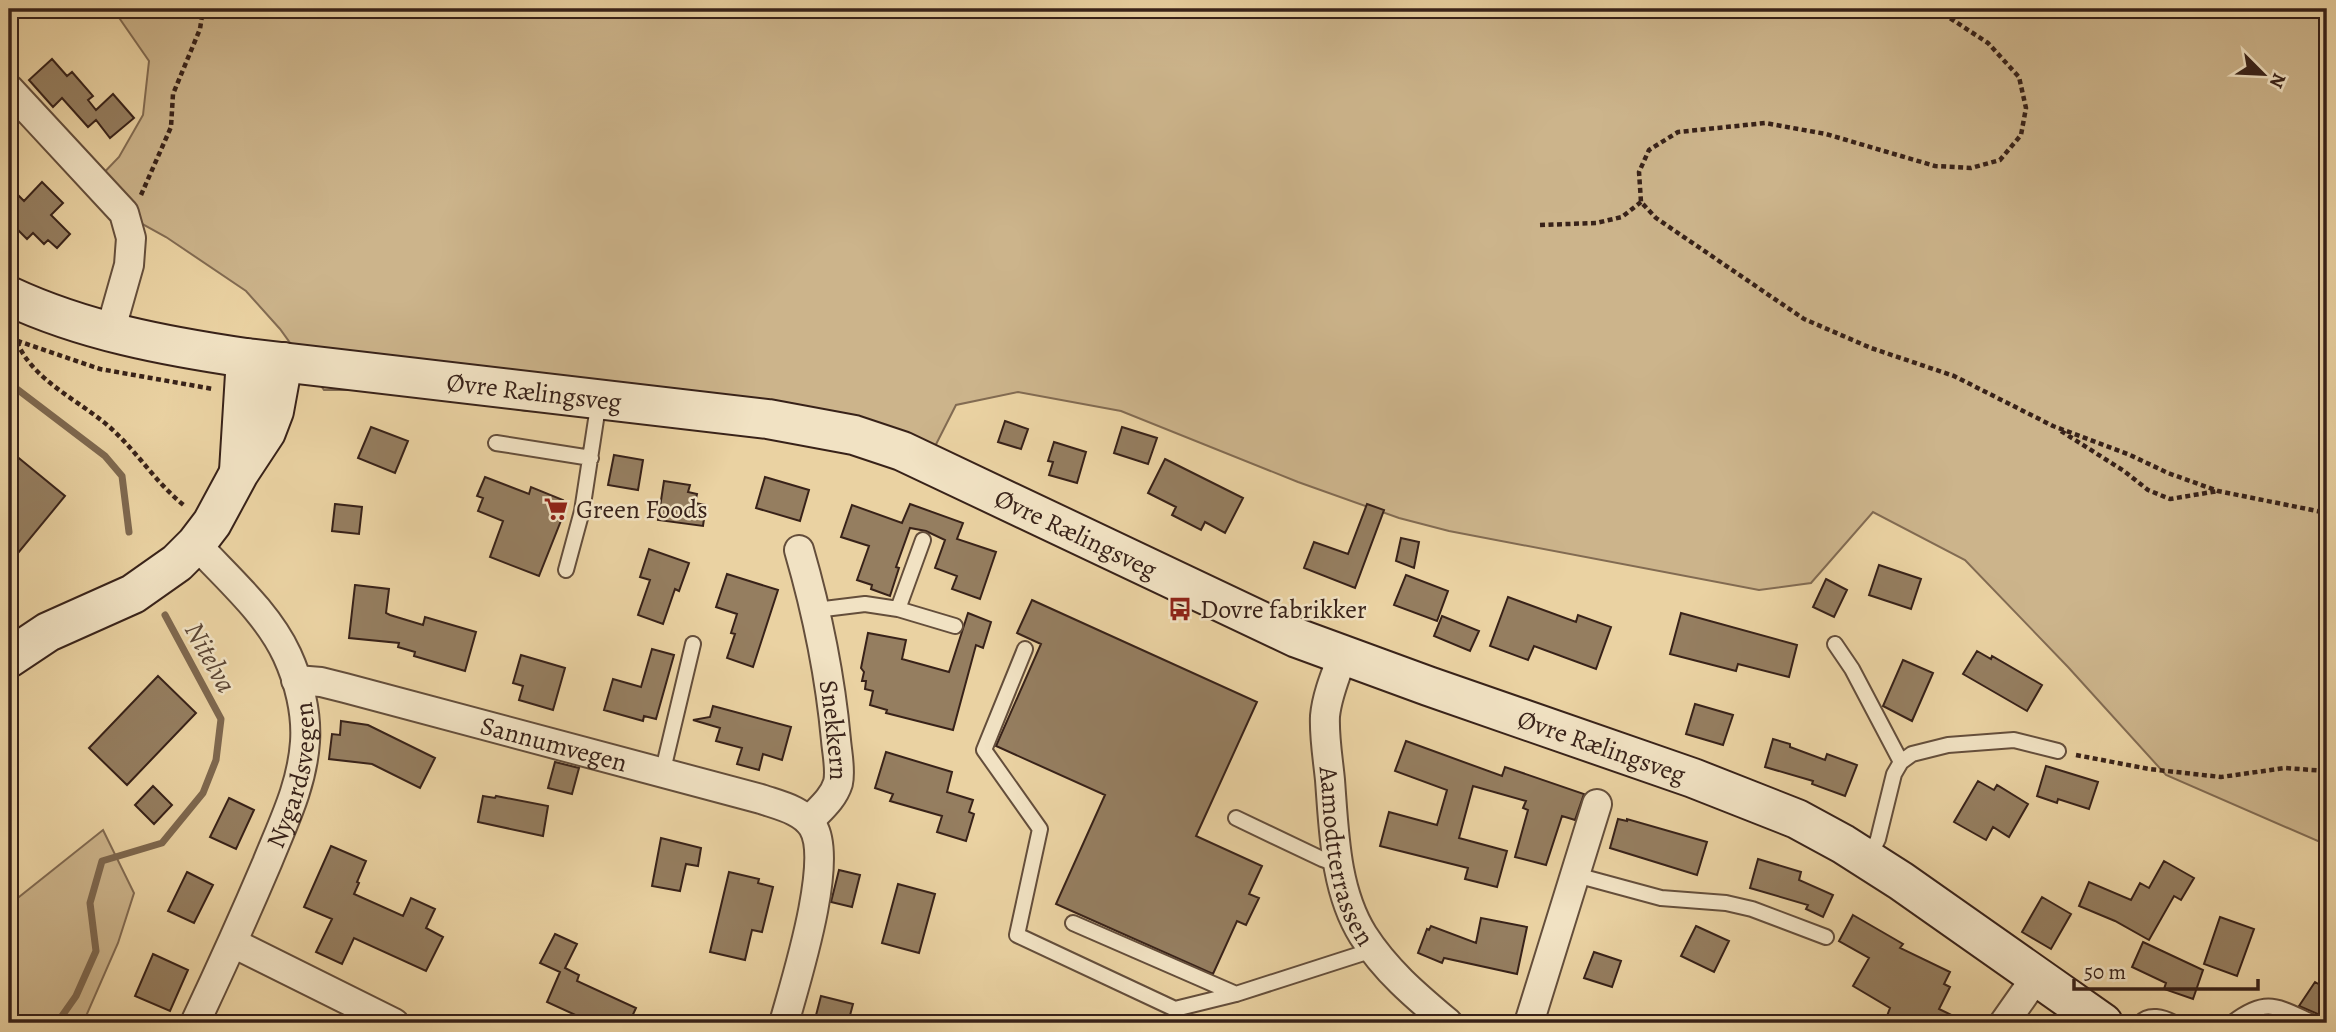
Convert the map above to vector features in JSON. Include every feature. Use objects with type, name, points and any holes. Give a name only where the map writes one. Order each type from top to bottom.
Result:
[{"type":"main road","name":"Øvre Rælingsveg","points":[[9,296],[110,332],[180,348],[801,424],[876,442],[956,474],[1263,623],[1343,655],[1797,819],[1869,860],[2103,1023]]},
{"type":"main road","points":[[9,658],[48,632],[133,594],[177,563],[187,529],[212,523],[274,411],[265,360]]},
{"type":"street","points":[[9,89],[124,213],[131,238],[130,265],[110,332]]},
{"type":"street","name":"Nygardsvegen","points":[[187,529],[274,632],[286,652],[302,702],[305,740],[297,791],[233,943],[195,1023]]},
{"type":"street","name":"Snekkern","points":[[799,550],[816,610],[834,723],[839,780],[829,801],[809,821]]},
{"type":"street","name":"Aamodtterrassen","points":[[1343,655],[1325,714],[1332,814],[1339,865],[1351,912],[1373,950],[1397,980],[1448,1023]]},
{"type":"street","name":"Sannumvegen","points":[[296,680],[345,688],[783,806],[809,821]]},
{"type":"street","points":[[1529,1023],[1597,804]]},
{"type":"street","points":[[784,1023],[816,890],[818,842],[815,829],[809,821]]},
{"type":"street","points":[[233,943],[394,1023]]},
{"type":"street","points":[[2004,1023],[2037,976]]},
{"type":"lane","points":[[566,570],[582,511],[600,399]]},
{"type":"lane","points":[[496,443],[591,458]]},
{"type":"lane","points":[[898,609],[923,540]]},
{"type":"lane","points":[[816,610],[865,604],[898,609],[955,626]]},
{"type":"lane","points":[[662,774],[693,644]]},
{"type":"lane","points":[[1835,644],[1852,669],[1901,762]]},
{"type":"lane","points":[[1026,649],[984,750],[1040,829],[1017,935],[1175,1009],[1236,994],[1373,950]]},
{"type":"lane","points":[[1869,860],[1878,839],[1894,774],[1901,762],[1924,749],[2014,740],[2058,751]]},
{"type":"lane","points":[[1236,818],[1339,865]]},
{"type":"lane","points":[[1576,875],[1661,898],[1752,909],[1826,937]]},
{"type":"lane","points":[[1073,923],[1236,994]]},
{"type":"lane","points":[[2232,1023],[2258,1006],[2269,1006],[2314,1023]]},
{"type":"lane","points":[[2140,1023],[2145,1018],[2155,1017],[2174,1023]]},
{"type":"path","points":[[124,213],[143,193],[171,127],[173,94],[201,29],[203,9]]},
{"type":"path","points":[[1936,9],[1988,43],[2019,78],[2026,108],[2021,135],[2000,160],[1971,168],[1935,166],[1826,134],[1765,123],[1678,132],[1649,150],[1639,173],[1641,202],[1656,218],[1804,319],[1871,348],[1954,376],[2053,426],[2218,491],[2327,513]]},
{"type":"path","points":[[1540,225],[1596,223],[1622,217],[1641,202]]},
{"type":"path","points":[[9,338],[100,369],[220,390]]},
{"type":"path","points":[[17,342],[24,358],[38,372],[116,433],[167,492],[185,506]]},
{"type":"path","points":[[213,389],[213,399]]},
{"type":"path","points":[[2053,426],[2124,471],[2148,490],[2170,499],[2218,491]]},
{"type":"path","points":[[187,529],[185,506],[190,498]]},
{"type":"path","points":[[2058,751],[2149,769],[2221,777],[2285,768],[2327,771]]},
{"type":"shaded area","points":[[113,9],[2327,9],[2327,845],[2166,775],[2068,667],[1965,560],[1873,512],[1811,583],[1759,590],[1449,531],[1399,518],[1298,482],[1121,411],[1018,392],[956,405],[923,470],[850,441],[579,412],[526,411],[470,400],[365,390],[324,390],[280,329],[246,291],[166,237],[108,205],[95,182],[119,157],[143,115],[149,61]]},
{"type":"shaded area","points":[[103,830],[134,893],[118,943],[83,1023],[9,1023],[9,905]]},
{"type":"building","points":[[52,59],[67,76],[72,72],[93,96],[88,100],[96,110],[113,94],[134,118],[110,138],[96,120],[88,127],[62,98],[53,107],[29,80]]},
{"type":"building","points":[[42,182],[63,203],[51,215],[70,234],[57,248],[48,240],[44,244],[33,233],[27,239],[9,221],[9,186],[24,201]]},
{"type":"building","points":[[1005,421],[1028,429],[1021,449],[998,442]]},
{"type":"building","points":[[371,427],[408,441],[395,473],[358,458]]},
{"type":"building","points":[[1122,427],[1157,438],[1148,464],[1114,453]]},
{"type":"building","points":[[1054,442],[1086,452],[1077,483],[1049,475],[1053,462],[1048,461]]},
{"type":"building","points":[[9,450],[65,496],[9,564]]},
{"type":"building","points":[[614,455],[643,460],[638,490],[608,485]]},
{"type":"building","points":[[1165,459],[1243,498],[1225,533],[1205,522],[1201,530],[1172,515],[1176,507],[1148,493]]},
{"type":"building","points":[[485,477],[529,494],[531,487],[563,500],[559,517],[562,518],[539,576],[490,557],[503,521],[478,511],[483,498],[477,496]]},
{"type":"building","points":[[765,477],[809,490],[800,521],[756,508]]},
{"type":"building","points":[[664,481],[690,485],[688,492],[697,494],[695,503],[706,505],[703,526],[658,520]]},
{"type":"building","points":[[335,504],[362,507],[359,534],[332,531]]},
{"type":"building","points":[[910,504],[963,523],[957,539],[996,552],[980,599],[952,589],[957,576],[935,568],[945,540],[926,531],[910,528],[896,567],[899,568],[890,596],[857,580],[869,546],[841,537],[852,505],[902,523]]},
{"type":"building","points":[[1367,504],[1384,510],[1355,588],[1304,568],[1314,542],[1348,554]]},
{"type":"building","points":[[1401,538],[1419,542],[1414,568],[1396,561]]},
{"type":"building","points":[[649,549],[689,563],[679,591],[675,589],[663,624],[638,615],[650,580],[640,577]]},
{"type":"building","points":[[1879,565],[1921,579],[1911,609],[1869,595]]},
{"type":"building","points":[[727,574],[778,590],[753,667],[727,658],[735,634],[731,633],[737,614],[716,607]]},
{"type":"building","points":[[1406,575],[1448,591],[1437,621],[1394,605]]},
{"type":"building","points":[[1826,579],[1847,590],[1834,617],[1813,607]]},
{"type":"building","points":[[355,585],[389,589],[386,613],[390,615],[423,625],[425,617],[476,632],[465,671],[414,656],[415,652],[398,647],[399,643],[349,638]]},
{"type":"building","points":[[1508,597],[1576,622],[1578,615],[1611,627],[1596,669],[1534,646],[1528,660],[1490,646]]},
{"type":"building","points":[[1032,600],[1257,702],[1196,836],[1262,866],[1249,894],[1259,898],[1246,925],[1237,921],[1213,974],[1056,904],[1105,795],[996,746],[1041,644],[1017,633]]},
{"type":"building","points":[[968,613],[991,622],[983,648],[976,645],[953,730],[886,713],[887,710],[870,705],[873,691],[865,689],[866,681],[862,681],[864,672],[861,668],[868,633],[906,640],[902,659],[949,672]]},
{"type":"building","points":[[1681,613],[1797,645],[1789,677],[1738,664],[1736,671],[1670,654]]},
{"type":"building","points":[[1442,616],[1479,631],[1470,651],[1434,636]]},
{"type":"building","points":[[652,649],[674,655],[656,719],[644,716],[643,721],[604,710],[613,679],[641,687]]},
{"type":"building","points":[[1977,651],[1991,659],[1992,656],[2042,685],[2027,711],[1963,674]]},
{"type":"building","points":[[521,655],[565,668],[553,710],[519,700],[523,686],[513,683]]},
{"type":"building","points":[[1903,660],[1933,673],[1912,721],[1883,706]]},
{"type":"building","points":[[158,676],[196,713],[127,785],[89,748]]},
{"type":"building","points":[[1695,704],[1733,715],[1723,745],[1686,734]]},
{"type":"building","points":[[713,706],[791,727],[782,760],[763,754],[759,770],[737,764],[742,748],[716,741],[720,728],[693,720],[710,717]]},
{"type":"building","points":[[341,721],[368,725],[435,758],[420,788],[372,764],[329,759],[332,734],[340,735]]},
{"type":"building","points":[[1773,739],[1825,760],[1827,754],[1857,765],[1845,796],[1812,784],[1813,781],[1765,767]]},
{"type":"building","points":[[1406,741],[1502,776],[1505,767],[1584,794],[1575,820],[1562,816],[1546,865],[1515,857],[1528,810],[1523,808],[1526,801],[1473,786],[1459,838],[1507,851],[1497,887],[1465,879],[1468,868],[1380,846],[1389,812],[1437,825],[1447,790],[1395,771]]},
{"type":"building","points":[[886,752],[952,772],[947,792],[973,800],[969,812],[974,814],[966,841],[937,832],[942,816],[890,801],[893,794],[875,788]]},
{"type":"building","points":[[555,762],[579,768],[572,794],[548,788]]},
{"type":"building","points":[[2046,766],[2098,782],[2089,809],[2058,799],[2057,803],[2037,796]]},
{"type":"building","points":[[1978,781],[1994,790],[1997,785],[2028,804],[2009,837],[1993,827],[1986,840],[1954,822]]},
{"type":"building","points":[[153,786],[172,805],[154,824],[135,805]]},
{"type":"building","points":[[483,796],[548,806],[543,836],[478,822]]},
{"type":"building","points":[[229,798],[254,810],[236,849],[210,837]]},
{"type":"building","points":[[1618,819],[1627,819],[1707,842],[1697,875],[1610,848]]},
{"type":"building","points":[[661,838],[701,848],[698,866],[686,864],[680,891],[652,886]]},
{"type":"building","points":[[331,846],[366,861],[354,894],[403,916],[411,898],[435,909],[426,928],[443,937],[426,971],[354,938],[342,964],[316,952],[332,919],[304,907]]},
{"type":"building","points":[[1758,859],[1801,872],[1799,880],[1833,895],[1823,917],[1806,909],[1808,905],[1750,888]]},
{"type":"building","points":[[2164,861],[2194,878],[2181,900],[2174,896],[2149,940],[2115,921],[2079,906],[2089,882],[2131,900],[2140,883],[2149,888]]},
{"type":"building","points":[[839,870],[860,875],[852,907],[831,902]]},
{"type":"building","points":[[187,872],[213,885],[194,923],[168,911]]},
{"type":"building","points":[[729,872],[759,879],[758,883],[773,887],[762,932],[752,930],[745,960],[710,952]]},
{"type":"building","points":[[898,884],[935,894],[919,953],[882,943]]},
{"type":"building","points":[[2042,897],[2071,914],[2051,949],[2022,932]]},
{"type":"building","points":[[1853,915],[1903,944],[1900,948],[1950,972],[1944,984],[1950,987],[1939,1009],[1968,1023],[1902,1023],[1887,1016],[1890,1008],[1853,986],[1869,958],[1839,941]]},
{"type":"building","points":[[2220,917],[2254,929],[2237,976],[2204,964]]},
{"type":"building","points":[[1481,918],[1527,927],[1517,974],[1444,958],[1442,963],[1418,953],[1427,929],[1431,926],[1476,943]]},
{"type":"building","points":[[1696,926],[1729,941],[1714,972],[1681,956]]},
{"type":"building","points":[[555,934],[577,944],[565,968],[579,975],[577,981],[636,1008],[629,1023],[593,1023],[547,1002],[560,972],[540,963]]},
{"type":"building","points":[[2143,942],[2203,970],[2193,999],[2164,989],[2166,983],[2132,967]]},
{"type":"building","points":[[1594,952],[1621,961],[1612,987],[1584,978]]},
{"type":"building","points":[[153,954],[188,970],[170,1011],[135,996]]},
{"type":"building","points":[[2315,982],[2327,989],[2327,1013],[2323,1020],[2318,1014],[2299,1006]]},
{"type":"building","points":[[821,996],[853,1004],[848,1023],[814,1023]]},
{"type":"waterway","name":"Nitelva","points":[[9,383],[105,456],[122,476],[129,532]]},
{"type":"waterway","name":"Nitelva","points":[[57,1023],[76,996],[96,951],[90,903],[102,861],[162,843],[203,793],[216,760],[221,719],[165,615]]},
{"type":"place","name":"Green Foods","points":[[556,509]]},
{"type":"place","name":"Dovre fabrikker","points":[[1180,609]]}]
